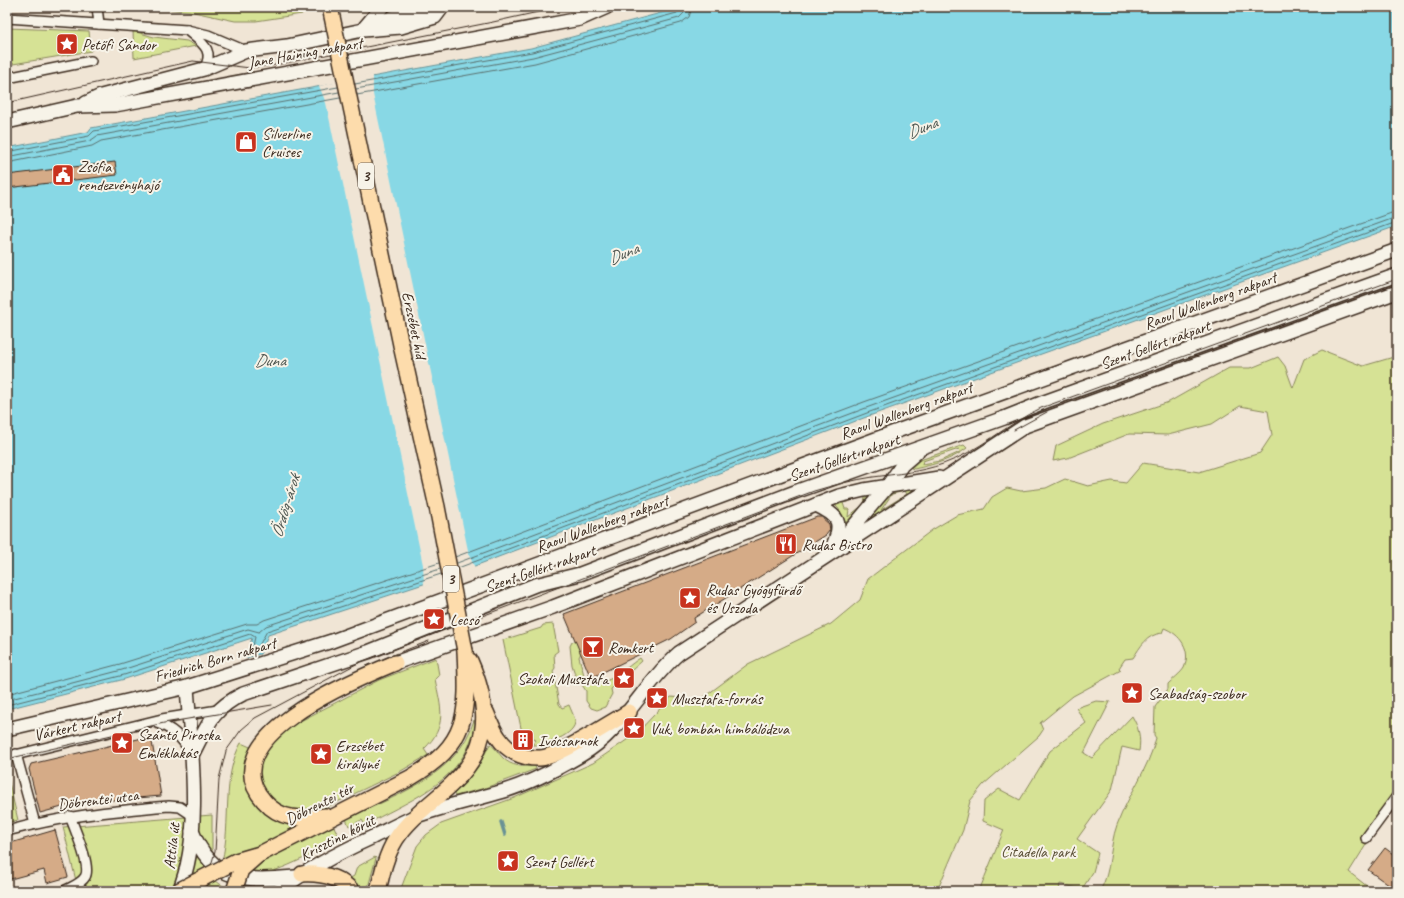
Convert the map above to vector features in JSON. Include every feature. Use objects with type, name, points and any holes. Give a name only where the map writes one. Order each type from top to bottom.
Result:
[{"type":"main road","name":"Erzsébet híd","points":[[330,7],[437,507],[465,651]]},
{"type":"main road","points":[[363,30],[382,7]]},
{"type":"main road","points":[[421,7],[445,8]]},
{"type":"main road","name":"Jane Haining rakpart","points":[[7,122],[77,106],[115,105],[580,19],[608,7]]},
{"type":"main road","points":[[363,30],[400,11],[445,8]]},
{"type":"main road","points":[[77,106],[101,96],[204,69],[246,51],[287,46],[363,30],[401,27],[435,17],[445,8]]},
{"type":"main road","name":"Raoul Wallenberg rakpart","points":[[428,607],[900,430],[1397,250]]},
{"type":"main road","name":"Szent Gellért rakpart","points":[[192,755],[218,710],[228,702],[243,694],[368,652],[535,585],[580,574],[795,492],[1397,275]]},
{"type":"main road","name":"Szent Gellért rakpart","points":[[414,818],[506,790],[559,767],[600,742],[629,712],[657,675],[678,653],[1025,426],[1397,292]]},
{"type":"main road","name":"Szent Gellért rakpart","points":[[831,552],[887,487],[902,465],[925,446]]},
{"type":"main road","name":"Szent Gellért rakpart","points":[[395,663],[553,607],[839,496],[947,477]]},
{"type":"main road","points":[[816,505],[833,514],[839,525],[837,538],[831,552]]},
{"type":"main road","name":"Friedrich Born rakpart","points":[[7,729],[187,687],[332,641],[428,607]]},
{"type":"main road","name":"3","points":[[414,818],[456,781],[469,763],[483,732],[484,708],[475,674],[465,651]]},
{"type":"main road","name":"Döbrentei tér","points":[[260,854],[429,767],[451,745],[460,725],[466,704],[465,651]]},
{"type":"main road","points":[[337,814],[310,819],[282,816],[271,810],[254,787],[251,775],[258,749],[276,728],[292,717],[362,677],[395,663]]},
{"type":"main road","points":[[187,687],[192,755],[192,810]]},
{"type":"main road","points":[[484,708],[497,736],[506,747],[518,754],[541,758],[576,742],[629,712]]},
{"type":"main road","name":"Attila út","points":[[179,891],[188,862],[192,810]]},
{"type":"main road","points":[[378,891],[390,849],[396,839],[414,818]]},
{"type":"main road","name":"Krisztina körút","points":[[279,891],[299,876],[350,848],[414,818]]},
{"type":"main road","points":[[191,829],[204,854],[216,867],[229,874],[254,880],[325,875],[340,880],[352,891]]},
{"type":"main road","name":"3","points":[[179,891],[236,861],[260,854]]},
{"type":"main road","points":[[234,891],[242,870],[260,854]]},
{"type":"street","points":[[97,7],[99,24]]},
{"type":"street","points":[[7,18],[187,30],[208,35],[246,51]]},
{"type":"street","points":[[187,30],[206,48],[209,53],[209,58],[204,69]]},
{"type":"street","points":[[7,78],[91,61]]},
{"type":"street","name":"Várkert rakpart","points":[[12,756],[189,714],[218,710]]},
{"type":"street","points":[[154,722],[168,726],[178,734],[192,755]]},
{"type":"street","points":[[12,756],[34,824]]},
{"type":"street","points":[[1366,838],[1397,796]]},
{"type":"street","name":"Döbrentei utca","points":[[7,831],[70,816],[169,806],[192,810]]},
{"type":"street","points":[[64,891],[82,881],[87,873],[86,864],[70,816]]},
{"type":"green space","points":[[137,7],[301,7],[302,14],[256,21],[235,21],[189,11]]},
{"type":"green space","points":[[7,28],[89,31],[91,51],[7,65]]},
{"type":"green space","points":[[133,31],[154,37],[187,41],[196,46],[134,58]]},
{"type":"green space","points":[[1322,350],[1363,366],[1397,356],[1397,804],[1369,840],[1349,872],[1373,891],[1100,891],[1109,867],[1114,833],[1148,761],[1156,738],[1154,735],[1155,707],[1168,689],[1168,684],[1183,670],[1186,661],[1183,644],[1175,634],[1164,628],[1162,633],[1152,636],[1144,642],[1133,658],[1125,659],[1119,668],[1121,670],[1073,696],[1040,723],[1043,730],[1039,736],[983,785],[970,801],[963,830],[937,891],[400,891],[417,846],[426,835],[441,824],[514,798],[593,763],[637,733],[671,697],[700,700],[748,664],[831,624],[860,600],[868,579],[932,530],[957,515],[984,509],[992,497],[1007,488],[1021,491],[1046,488],[1065,479],[1088,486],[1112,481],[1126,483],[1143,463],[1199,472],[1260,453],[1272,435],[1268,411],[1240,406],[1212,424],[1168,435],[1129,434],[1068,458],[1053,461],[1056,446],[1103,424],[1169,402],[1229,368],[1251,368],[1278,357],[1285,366],[1293,388],[1304,359]]},
{"type":"green space","points":[[964,445],[967,448],[955,456],[942,462],[914,469],[911,468],[920,460]],"holes":[[[959,449],[960,452],[940,461],[922,464],[923,461]]]},
{"type":"green space","points":[[920,487],[865,523],[890,492]],"holes":[[[905,491],[907,494],[881,510],[892,494]]]},
{"type":"green space","points":[[872,494],[864,506],[843,525],[841,512],[832,503]],"holes":[[[863,497],[865,498],[864,504],[848,517],[849,509],[845,509],[843,503]]]},
{"type":"green space","points":[[553,624],[558,651],[554,654],[555,668],[553,671],[559,704],[562,708],[569,705],[575,720],[571,730],[565,735],[544,744],[532,745],[536,740],[525,734],[521,728],[503,640],[541,628],[543,625]]},
{"type":"green space","points":[[580,639],[584,647],[579,657],[584,675],[591,680],[599,682],[606,681],[613,678],[640,658],[642,661],[611,689],[612,694],[605,707],[597,710],[591,708],[586,701],[586,691],[575,674],[572,665],[570,646],[572,642]]},
{"type":"green space","points":[[436,658],[439,675],[435,679],[441,716],[437,732],[432,741],[424,749],[428,755],[401,771],[325,808],[340,839],[308,856],[270,872],[250,874],[222,861],[225,846],[231,771],[241,743],[264,753],[287,728],[379,680]]},
{"type":"green space","name":"Citadella park","points":[[1096,701],[1110,702],[1084,753],[1092,758],[1132,716],[1138,729],[1140,742],[1139,751],[1122,747],[1112,790],[1077,839],[1098,853],[1093,872],[1082,889],[1060,884],[1059,891],[979,891],[1004,830],[983,821],[984,801],[999,789],[1020,800],[1050,751],[1086,723],[1076,708]]},
{"type":"green space","points":[[474,720],[474,730],[465,753],[455,767],[442,780],[412,800],[365,825],[362,820],[349,826],[346,819],[384,802],[422,782],[439,770],[454,756],[466,739]]},
{"type":"green space","points":[[490,744],[506,761],[514,765],[535,765],[536,769],[485,788],[455,796],[454,794],[478,767]]},
{"type":"green space","points":[[7,774],[18,820],[7,823]]},
{"type":"green space","points":[[212,815],[212,852],[209,853],[209,869],[216,881],[225,887],[225,891],[75,891],[78,889],[63,827]]},
{"type":"green space","points":[[375,857],[376,858],[367,891],[356,891],[347,880],[354,876],[357,867]]},
{"type":"water","name":"Duna","points":[[683,7],[1397,7],[1397,226],[869,416],[451,575],[268,635],[260,654],[245,658],[252,638],[125,679],[7,709],[7,148],[88,132],[91,128],[531,48]]},
{"type":"pier","points":[[373,75],[373,94],[469,555],[475,568],[424,586],[423,565],[326,103],[319,86]]},
{"type":"building","name":"Zsófia rendezvényhajó","points":[[115,162],[117,175],[7,188],[7,175]]},
{"type":"building","points":[[817,517],[821,517],[829,524],[830,530],[826,535],[694,618],[695,622],[671,639],[591,678],[564,614]]},
{"type":"building","points":[[151,736],[161,796],[77,803],[40,813],[29,769],[31,764]]},
{"type":"building","points":[[55,830],[68,877],[47,883],[44,870],[7,880],[7,844]]},
{"type":"building","points":[[1385,848],[1397,857],[1397,891],[1368,870]]},
{"type":"waterway","points":[[501,822],[505,835]]},
{"type":"tram line","points":[[7,103],[193,61],[250,68],[275,65],[561,7]]},
{"type":"tram line","points":[[199,891],[208,875],[215,852],[219,779],[226,751],[241,730],[255,718],[360,662],[814,491],[858,480],[917,471],[943,464],[956,459],[1041,408],[1397,279]]},
{"type":"tram line","points":[[1014,430],[1047,412]]},
{"type":"tram line","points":[[383,659],[429,641]]},
{"type":"tram line","points":[[7,759],[164,723],[272,705]]},
{"type":"place","name":"Petőfi Sándor","points":[[67,44]]},
{"type":"place","name":"Silverline Cruises","points":[[246,142]]},
{"type":"place","name":"Zsófia rendezvényhajó","points":[[63,175]]},
{"type":"place","name":"Rudas Bistro","points":[[786,544]]},
{"type":"place","name":"Rudas Gyógyfürdő és Uszoda","points":[[690,598]]},
{"type":"place","name":"Lecsó","points":[[434,619]]},
{"type":"place","name":"Romkert","points":[[593,647]]},
{"type":"place","name":"Szokoli Musztafa","points":[[624,678]]},
{"type":"place","name":"Szabadság-szobor","points":[[1132,693]]},
{"type":"place","name":"Musztafa-forrás","points":[[657,698]]},
{"type":"place","name":"Vuk, bombán himbálódzva","points":[[634,728]]},
{"type":"place","name":"Ivócsarnok","points":[[523,740]]},
{"type":"place","name":"Szántó Piroska Emléklakás","points":[[122,743]]},
{"type":"place","name":"Erzsébet királyné","points":[[321,754]]},
{"type":"place","name":"Szent Gellért","points":[[508,861]]},
{"type":"water label","name":"Ördög-árok","points":[[285,506]]}]
